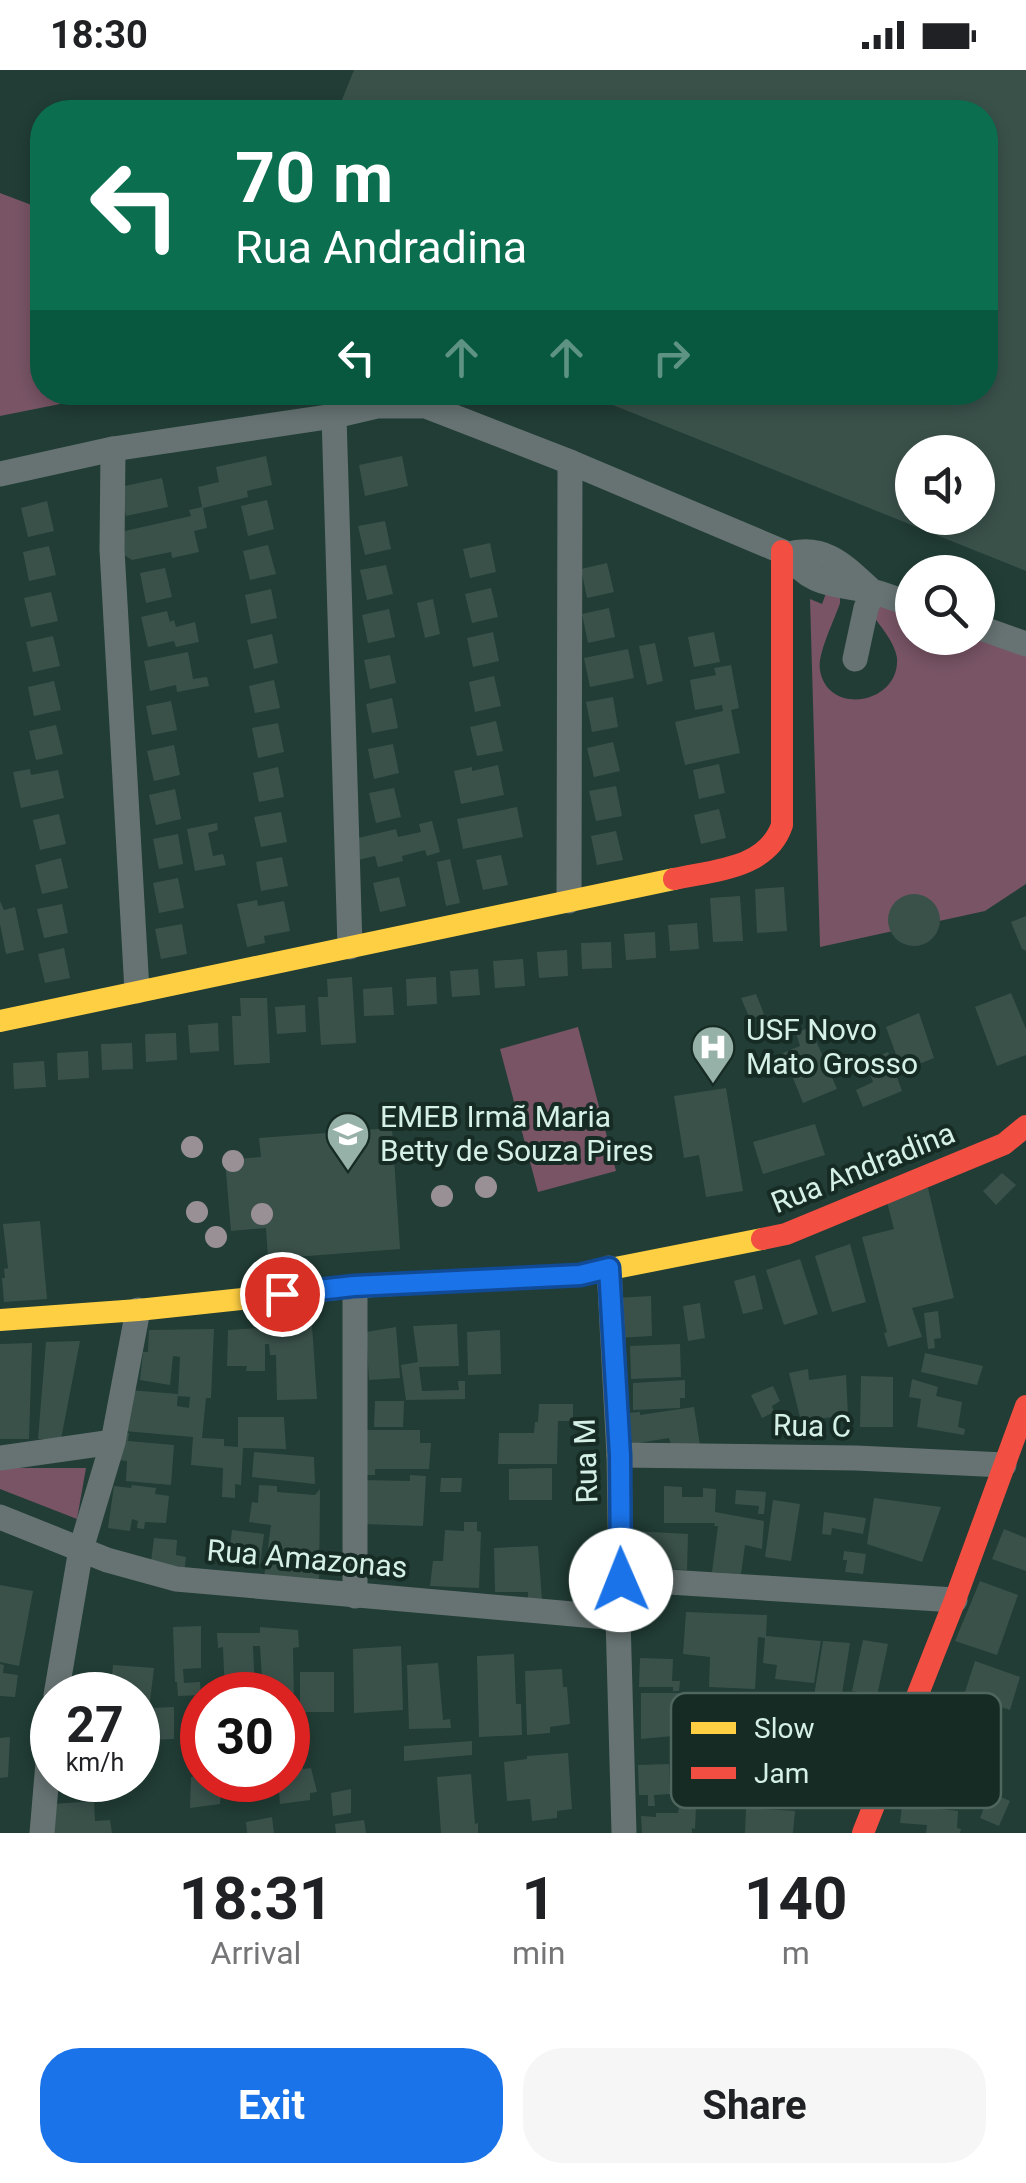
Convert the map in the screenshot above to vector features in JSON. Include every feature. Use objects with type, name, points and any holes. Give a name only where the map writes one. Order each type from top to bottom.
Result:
[{"type":"street","points":[[0,474],[112,448],[334,416],[377,406],[426,406],[785,552],[807,550],[839,561],[873,592],[895,599]]},
{"type":"street","points":[[334,416],[350,946]]},
{"type":"street","points":[[112,448],[112,550],[137,992]]},
{"type":"street","points":[[570,462],[570,901]]},
{"type":"street","points":[[0,1020],[744,864],[769,851],[782,825],[785,552]]},
{"type":"street","points":[[855,659],[873,592]]},
{"type":"street","points":[[995,633],[1026,644]]},
{"type":"street","name":"Rua Andradina","points":[[0,1320],[138,1310],[354,1286],[580,1275],[786,1234],[1004,1144],[1026,1126]]},
{"type":"street","name":"Rua M","points":[[609,1268],[620,1455],[618,1618],[624,1833]]},
{"type":"street","points":[[354,1286],[355,1596]]},
{"type":"street","points":[[60,1672],[81,1548],[112,1442],[138,1310]]},
{"type":"street","points":[[918,1693],[1026,1406]]},
{"type":"street","points":[[0,1458],[112,1442]]},
{"type":"street","name":"Rua C","points":[[620,1455],[856,1458],[1004,1465]]},
{"type":"street","name":"Rua Amazonas","points":[[0,1517],[106,1560],[176,1580],[618,1618]]},
{"type":"street","points":[[621,1580],[954,1600]]},
{"type":"street","points":[[42,1833],[45,1802]]},
{"type":"street","points":[[863,1833],[873,1808]]},
{"type":"shaded area","points":[[0,193],[30,204],[30,405],[55,405],[0,416]]},
{"type":"shaded area","points":[[828,588],[840,595],[820,670],[825,685],[848,699],[876,695],[887,686],[895,674],[896,655],[995,655],[995,644],[1026,655],[1026,884],[985,911],[820,947],[810,599],[822,604]]},
{"type":"shaded area","points":[[872,603],[895,609],[895,650],[870,611]]},
{"type":"shaded area","points":[[578,1027],[616,1171],[538,1192],[500,1049]]},
{"type":"shaded area","points":[[0,1468],[86,1468],[77,1519],[0,1489]]},
{"type":"building","points":[[354,70],[1026,70],[1026,571],[995,559],[995,555],[936,535],[995,535],[995,435],[895,435],[895,518],[613,405],[998,405],[998,100],[342,100]]},
{"type":"building","points":[[266,456],[272,485],[247,491],[248,497],[203,508],[207,528],[194,531],[199,552],[172,558],[171,552],[132,560],[115,549],[125,531],[191,516],[189,510],[202,507],[198,487],[219,482],[216,467]]},
{"type":"building","points":[[402,456],[408,486],[365,496],[359,465]]},
{"type":"building","points":[[162,478],[168,507],[126,516],[120,487]]},
{"type":"building","points":[[267,500],[274,529],[248,536],[241,506]]},
{"type":"building","points":[[47,501],[54,531],[28,537],[21,508]]},
{"type":"building","points":[[385,521],[391,549],[365,555],[358,526]]},
{"type":"building","points":[[490,543],[496,572],[470,578],[463,549]]},
{"type":"building","points":[[268,545],[276,574],[250,580],[243,551]]},
{"type":"building","points":[[49,546],[56,575],[29,581],[23,552]]},
{"type":"building","points":[[607,563],[614,592],[587,598],[581,569]]},
{"type":"building","points":[[386,565],[393,594],[367,600],[360,570]]},
{"type":"building","points":[[165,568],[172,597],[146,603],[140,573]]},
{"type":"building","points":[[491,588],[498,617],[472,623],[465,594]]},
{"type":"building","points":[[271,589],[277,618],[251,624],[245,595]]},
{"type":"building","points":[[51,592],[58,621],[31,627],[24,598]]},
{"type":"building","points":[[433,599],[440,634],[425,638],[417,603]]},
{"type":"building","points":[[609,608],[615,637],[588,643],[582,614]]},
{"type":"building","points":[[389,609],[395,637],[368,643],[362,615]]},
{"type":"building","points":[[167,611],[176,627],[195,622],[199,642],[176,647],[174,641],[148,647],[141,617]]},
{"type":"building","points":[[493,632],[499,661],[473,667],[467,638]]},
{"type":"building","points":[[714,632],[720,662],[694,667],[688,637]]},
{"type":"building","points":[[272,634],[278,663],[254,669],[247,640]]},
{"type":"building","points":[[53,636],[60,666],[33,672],[26,642]]},
{"type":"building","points":[[655,643],[663,681],[647,685],[639,646]]},
{"type":"building","points":[[628,649],[634,678],[590,687],[584,658]]},
{"type":"building","points":[[188,652],[193,679],[207,677],[209,686],[177,692],[176,685],[150,691],[144,661]]},
{"type":"building","points":[[390,655],[396,683],[370,689],[364,660]]},
{"type":"building","points":[[731,665],[739,708],[731,710],[740,753],[685,765],[675,722],[723,711],[722,705],[695,710],[690,680],[716,675],[714,668]]},
{"type":"building","points":[[494,676],[501,706],[475,712],[469,682]]},
{"type":"building","points":[[274,680],[280,708],[255,713],[249,686]]},
{"type":"building","points":[[54,681],[61,710],[34,716],[28,687]]},
{"type":"building","points":[[613,697],[618,727],[592,732],[586,702]]},
{"type":"building","points":[[392,698],[398,728],[372,733],[366,704]]},
{"type":"building","points":[[171,701],[177,730],[152,735],[146,706]]},
{"type":"building","points":[[496,721],[503,751],[477,756],[470,727]]},
{"type":"building","points":[[278,723],[284,752],[258,758],[252,728]]},
{"type":"building","points":[[56,725],[63,754],[36,760],[29,731]]},
{"type":"building","points":[[613,742],[620,771],[594,777],[587,748]]},
{"type":"building","points":[[393,744],[399,773],[374,779],[368,749]]},
{"type":"building","points":[[174,745],[180,775],[154,781],[147,751]]},
{"type":"building","points":[[719,764],[725,793],[699,799],[693,770]]},
{"type":"building","points":[[498,765],[504,795],[461,804],[454,771]]},
{"type":"building","points":[[278,767],[284,797],[259,802],[253,773]]},
{"type":"building","points":[[30,769],[31,775],[58,770],[64,798],[21,808],[13,772]]},
{"type":"building","points":[[616,786],[622,816],[596,821],[589,791]]},
{"type":"building","points":[[394,788],[401,817],[376,823],[369,793]]},
{"type":"building","points":[[175,789],[181,819],[156,825],[149,795]]},
{"type":"building","points":[[517,807],[523,837],[463,849],[457,819]]},
{"type":"building","points":[[719,809],[726,838],[701,844],[694,815]]},
{"type":"building","points":[[281,812],[287,842],[261,847],[254,817]]},
{"type":"building","points":[[59,814],[66,844],[40,850],[33,820]]},
{"type":"building","points":[[432,821],[440,852],[427,856],[425,850],[378,867],[375,856],[358,860],[354,839],[396,829],[398,837],[421,832],[419,824]]},
{"type":"building","points":[[217,823],[218,830],[208,833],[213,856],[223,854],[226,865],[195,871],[187,829]]},
{"type":"building","points":[[616,831],[623,860],[597,865],[591,836]]},
{"type":"building","points":[[178,834],[183,864],[159,869],[153,839]]},
{"type":"building","points":[[501,855],[508,885],[483,890],[476,860]]},
{"type":"building","points":[[282,857],[288,886],[261,891],[256,862]]},
{"type":"building","points":[[61,858],[68,888],[42,894],[35,865]]},
{"type":"building","points":[[450,859],[460,903],[446,906],[437,862]]},
{"type":"building","points":[[399,877],[406,906],[380,912],[373,883]]},
{"type":"building","points":[[178,878],[184,908],[159,913],[153,883]]},
{"type":"building","points":[[784,887],[787,931],[757,933],[755,889]]},
{"type":"building","points":[[914,894],[933,901],[940,920],[933,939],[914,946],[895,939],[888,920],[895,901]]},
{"type":"building","points":[[740,896],[743,941],[713,942],[710,898]]},
{"type":"building","points":[[257,900],[258,906],[284,901],[290,931],[264,936],[265,943],[247,947],[237,904]]},
{"type":"building","points":[[0,901],[4,910],[15,907],[24,950],[6,954]]},
{"type":"building","points":[[62,904],[68,933],[44,938],[37,909]]},
{"type":"building","points":[[1026,916],[1026,951],[1011,922]]},
{"type":"building","points":[[697,923],[699,949],[670,951],[668,925]]},
{"type":"building","points":[[182,924],[187,954],[161,959],[155,929]]},
{"type":"building","points":[[655,932],[656,958],[626,960],[624,934]]},
{"type":"building","points":[[611,942],[612,968],[582,969],[581,943]]},
{"type":"building","points":[[64,948],[70,978],[45,983],[38,954]]},
{"type":"building","points":[[567,950],[568,976],[539,978],[537,952]]},
{"type":"building","points":[[523,959],[525,986],[495,988],[493,961]]},
{"type":"building","points":[[478,969],[480,995],[452,997],[450,971]]},
{"type":"building","points":[[352,977],[356,1043],[321,1045],[318,997],[328,997],[327,979]]},
{"type":"building","points":[[436,977],[437,1004],[407,1006],[406,979]]},
{"type":"building","points":[[392,987],[394,1015],[364,1016],[363,989]]},
{"type":"building","points":[[1011,993],[1026,1029],[1026,1055],[997,1066],[975,1007]]},
{"type":"building","points":[[756,994],[764,1014],[750,1019],[741,998]]},
{"type":"building","points":[[240,998],[267,998],[270,1063],[234,1065],[232,1016],[241,1016]]},
{"type":"building","points":[[305,1005],[306,1032],[277,1034],[275,1007]]},
{"type":"building","points":[[919,1013],[934,1058],[902,1071],[886,1027]]},
{"type":"building","points":[[218,1023],[219,1051],[190,1053],[188,1025]]},
{"type":"building","points":[[810,1027],[837,1089],[803,1103],[783,1053],[800,1046],[796,1033]]},
{"type":"building","points":[[176,1033],[177,1060],[146,1062],[145,1034]]},
{"type":"building","points":[[132,1043],[133,1069],[102,1070],[101,1044]]},
{"type":"building","points":[[88,1051],[89,1078],[58,1080],[57,1053]]},
{"type":"building","points":[[888,1052],[902,1091],[863,1107],[856,1090],[873,1082],[865,1062]]},
{"type":"building","points":[[44,1061],[46,1087],[14,1089],[13,1063]]},
{"type":"building","points":[[726,1088],[743,1191],[706,1197],[699,1155],[684,1158],[674,1096]]},
{"type":"building","points":[[815,1124],[825,1155],[763,1174],[753,1142]]},
{"type":"building","points":[[392,1128],[400,1249],[268,1259],[266,1228],[231,1231],[225,1160],[261,1157],[259,1138]]},
{"type":"building","points":[[1002,1173],[1016,1185],[996,1205],[983,1191]]},
{"type":"building","points":[[928,1188],[954,1298],[912,1308],[922,1337],[888,1347],[862,1237],[894,1229],[886,1198]]},
{"type":"building","points":[[40,1221],[47,1299],[4,1302],[2,1278],[8,1268],[3,1224]]},
{"type":"building","points":[[850,1244],[866,1302],[832,1312],[815,1256]]},
{"type":"building","points":[[800,1259],[818,1314],[784,1325],[766,1270]]},
{"type":"building","points":[[755,1275],[763,1309],[743,1314],[734,1281]]},
{"type":"building","points":[[651,1296],[652,1336],[615,1338],[614,1298]]},
{"type":"building","points":[[700,1303],[705,1338],[688,1341],[683,1306]]},
{"type":"building","points":[[938,1311],[941,1338],[934,1339],[935,1348],[928,1349],[924,1313]]},
{"type":"building","points":[[457,1324],[459,1366],[419,1367],[422,1391],[459,1390],[458,1381],[465,1381],[465,1399],[406,1400],[401,1365],[418,1362],[413,1326]]},
{"type":"building","points":[[312,1325],[317,1399],[277,1400],[276,1355],[270,1355],[269,1344],[265,1344],[265,1371],[227,1366],[228,1330]]},
{"type":"building","points":[[396,1327],[400,1378],[369,1380],[366,1332]]},
{"type":"building","points":[[214,1329],[211,1398],[206,1398],[202,1438],[224,1439],[224,1446],[238,1447],[238,1417],[284,1417],[286,1449],[243,1448],[241,1485],[235,1484],[235,1498],[222,1497],[223,1468],[191,1465],[193,1437],[124,1431],[129,1390],[178,1394],[177,1406],[189,1408],[190,1397],[178,1396],[180,1357],[173,1356],[170,1385],[140,1380],[149,1330]]},
{"type":"building","points":[[500,1330],[501,1374],[468,1375],[467,1332]]},
{"type":"building","points":[[80,1341],[61,1439],[38,1439],[46,1342]]},
{"type":"building","points":[[32,1343],[29,1439],[0,1439],[0,1344]]},
{"type":"building","points":[[680,1344],[681,1377],[631,1379],[630,1346]]},
{"type":"building","points":[[925,1353],[983,1366],[977,1385],[921,1372]]},
{"type":"building","points":[[808,1369],[809,1380],[846,1375],[848,1415],[801,1421],[789,1373]]},
{"type":"building","points":[[861,1376],[893,1377],[893,1427],[860,1427]]},
{"type":"building","points":[[912,1379],[938,1387],[936,1396],[962,1402],[958,1427],[965,1429],[964,1435],[917,1427],[921,1399],[909,1397]]},
{"type":"building","points":[[685,1380],[685,1398],[680,1398],[680,1408],[633,1410],[633,1383]]},
{"type":"building","points":[[773,1386],[780,1401],[772,1406],[774,1412],[762,1418],[751,1395]]},
{"type":"building","points":[[375,1401],[404,1401],[403,1427],[374,1427]]},
{"type":"building","points":[[539,1404],[573,1404],[573,1421],[558,1421],[557,1464],[498,1464],[499,1433],[534,1433]]},
{"type":"building","points":[[694,1407],[700,1445],[671,1445],[669,1438],[632,1444],[627,1413],[640,1415]]},
{"type":"building","points":[[364,1430],[420,1430],[420,1443],[431,1443],[429,1469],[375,1469],[375,1475],[363,1475]]},
{"type":"building","points":[[121,1433],[129,1433],[128,1441],[174,1445],[171,1485],[126,1481],[127,1461],[119,1460]]},
{"type":"building","points":[[254,1452],[314,1457],[315,1484],[252,1477]]},
{"type":"building","points":[[552,1468],[552,1500],[509,1500],[509,1469]]},
{"type":"building","points":[[410,1475],[426,1476],[423,1526],[362,1524],[363,1480],[410,1481]]},
{"type":"building","points":[[441,1478],[462,1478],[461,1492],[440,1492]]},
{"type":"building","points":[[259,1485],[277,1486],[277,1492],[315,1495],[320,1489],[319,1588],[263,1585],[271,1525],[249,1522],[252,1502],[258,1503]]},
{"type":"building","points":[[114,1486],[156,1488],[155,1494],[169,1496],[166,1523],[145,1522],[144,1529],[137,1528],[138,1521],[132,1519],[130,1531],[108,1528]]},
{"type":"building","points":[[664,1486],[682,1487],[682,1497],[703,1497],[703,1488],[716,1489],[715,1512],[764,1521],[762,1549],[745,1545],[741,1574],[712,1572],[718,1526],[715,1523],[664,1523]]},
{"type":"building","points":[[736,1490],[766,1492],[764,1514],[758,1514],[759,1506],[735,1504]]},
{"type":"building","points":[[874,1498],[941,1507],[922,1562],[867,1544]]},
{"type":"building","points":[[773,1500],[800,1504],[791,1561],[765,1557]]},
{"type":"building","points":[[824,1512],[866,1518],[863,1534],[832,1528],[831,1535],[822,1534]]},
{"type":"building","points":[[464,1522],[477,1522],[477,1531],[481,1532],[479,1588],[430,1586],[433,1561],[443,1561],[445,1530],[464,1531]]},
{"type":"building","points":[[1004,1529],[1026,1538],[1026,1571],[992,1559]]},
{"type":"building","points":[[232,1530],[264,1534],[260,1565],[228,1562]]},
{"type":"building","points":[[633,1531],[688,1534],[687,1570],[631,1568]]},
{"type":"building","points":[[154,1538],[177,1540],[176,1555],[186,1557],[184,1574],[150,1570]]},
{"type":"building","points":[[538,1546],[542,1599],[528,1599],[528,1592],[495,1592],[494,1548]]},
{"type":"building","points":[[844,1551],[866,1554],[863,1574],[845,1572]]},
{"type":"building","points":[[980,1581],[1018,1595],[997,1655],[955,1641]]},
{"type":"building","points":[[0,1585],[33,1591],[19,1666],[0,1662]]},
{"type":"building","points":[[686,1612],[767,1615],[766,1636],[821,1641],[814,1683],[775,1679],[777,1665],[763,1663],[765,1638],[758,1637],[755,1689],[709,1687],[710,1657],[683,1654]]},
{"type":"building","points":[[201,1626],[201,1668],[180,1672],[180,1696],[175,1682],[173,1627]]},
{"type":"building","points":[[260,1627],[298,1630],[299,1647],[293,1648],[293,1672],[262,1672],[260,1646],[253,1646],[254,1672],[224,1672],[223,1647],[218,1648],[217,1633],[260,1633]]},
{"type":"building","points":[[863,1640],[888,1644],[878,1693],[852,1691]]},
{"type":"building","points":[[823,1641],[850,1643],[842,1693],[814,1693]]},
{"type":"building","points":[[401,1646],[403,1710],[354,1713],[353,1649]]},
{"type":"building","points":[[514,1654],[522,1735],[479,1737],[477,1656]]},
{"type":"building","points":[[640,1658],[673,1659],[672,1681],[680,1681],[679,1691],[673,1691],[673,1687],[639,1687]]},
{"type":"building","points":[[975,1661],[1020,1677],[1010,1710],[1001,1707],[1001,1693],[965,1693]]},
{"type":"building","points":[[438,1663],[443,1720],[450,1719],[451,1728],[409,1729],[407,1665]]},
{"type":"building","points":[[0,1664],[4,1665],[3,1673],[18,1675],[15,1697],[0,1696]]},
{"type":"building","points":[[113,1665],[154,1668],[154,1672],[112,1672]]},
{"type":"building","points":[[562,1669],[570,1724],[550,1727],[550,1733],[527,1735],[525,1671]]},
{"type":"building","points":[[310,1672],[334,1672],[334,1712],[310,1712]]},
{"type":"building","points":[[641,1693],[671,1693],[671,1736],[641,1739]]},
{"type":"building","points":[[174,1707],[174,1739],[160,1740],[160,1708]]},
{"type":"building","points":[[10,1737],[8,1777],[0,1778],[0,1738]]},
{"type":"building","points":[[472,1741],[472,1755],[404,1761],[404,1746]]},
{"type":"building","points":[[568,1753],[572,1809],[557,1811],[557,1818],[532,1821],[530,1799],[507,1801],[504,1762]]},
{"type":"building","points":[[669,1764],[670,1794],[654,1795],[655,1806],[648,1806],[648,1795],[639,1795],[638,1765]]},
{"type":"building","points":[[310,1768],[311,1768],[317,1792],[310,1793]]},
{"type":"building","points":[[471,1774],[478,1833],[441,1833],[437,1777]]},
{"type":"building","points":[[351,1789],[351,1813],[333,1816],[331,1793]]},
{"type":"building","points":[[1001,1797],[1010,1801],[999,1826],[980,1818],[984,1808],[1001,1808]]},
{"type":"building","points":[[94,1802],[95,1821],[110,1820],[112,1833],[54,1833],[53,1804]]},
{"type":"building","points":[[190,1802],[220,1802],[220,1804],[190,1808]]},
{"type":"building","points":[[679,1808],[696,1808],[692,1833],[642,1833],[641,1816],[678,1813]]},
{"type":"building","points":[[746,1808],[795,1811],[793,1833],[745,1833]]},
{"type":"building","points":[[902,1808],[930,1808],[958,1811],[957,1828],[961,1829],[960,1833],[926,1833],[927,1825],[900,1823]]},
{"type":"building","points":[[272,1817],[274,1833],[247,1833],[246,1822]]},
{"type":"building","points":[[364,1820],[366,1833],[336,1833],[335,1824]]},
{"type":"traffic: slow","points":[[0,1021],[674,879]]},
{"type":"traffic: slow","points":[[0,1320],[355,1287],[580,1275],[762,1239]]},
{"type":"traffic: jam","points":[[674,879],[722,870],[752,859],[775,840],[782,825],[782,551]]},
{"type":"traffic: jam","points":[[762,1239],[786,1234],[1004,1144],[1026,1126]]},
{"type":"traffic: jam","points":[[918,1693],[1026,1406]]},
{"type":"traffic: jam","points":[[863,1833],[873,1808]]},
{"type":"place","name":"USF Novo Mato Grosso","points":[[713,1085]]},
{"type":"place","name":"EMEB Irmã Maria Betty de Souza Pires","points":[[348,1172]]},
{"type":"route","points":[[282,1294],[354,1286],[580,1275],[609,1268],[620,1455],[621,1580]]}]
